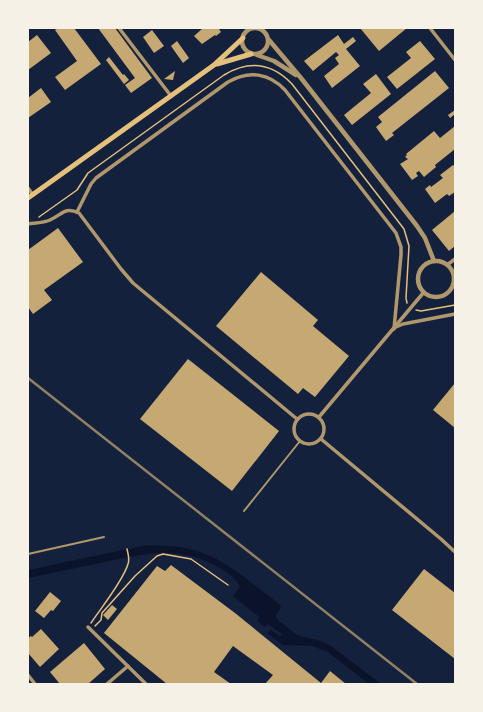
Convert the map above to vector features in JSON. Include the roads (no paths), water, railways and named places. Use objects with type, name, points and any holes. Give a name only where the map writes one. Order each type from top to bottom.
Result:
[{"type":"main road","points":[[30,196],[214,65],[243,38]]},
{"type":"main road","points":[[214,65],[251,54]]},
{"type":"street","points":[[119,28],[170,96]]},
{"type":"street","points":[[269,40],[266,50],[262,53],[251,54],[244,47],[243,38],[247,30],[259,28],[264,31],[269,40],[301,78],[417,226],[425,238],[434,261]]},
{"type":"street","points":[[430,28],[455,60]]},
{"type":"street","points":[[257,54],[274,61],[301,78]]},
{"type":"street","points":[[77,212],[91,184],[96,178],[228,82],[243,75],[258,74],[266,76],[280,84],[285,90],[396,233],[401,247],[401,255],[394,329]]},
{"type":"street","points":[[28,188],[30,196]]},
{"type":"street","points":[[29,224],[50,221],[64,211],[69,210],[77,212],[133,284],[297,419]]},
{"type":"street","points":[[447,265],[455,259]]},
{"type":"street","points":[[439,261],[447,265],[452,272],[453,287],[442,295],[433,296],[424,292],[419,285],[418,276],[425,264],[439,261]]},
{"type":"street","points":[[319,417],[424,292]]},
{"type":"street","points":[[394,329],[403,324],[455,314]]},
{"type":"street","points":[[308,414],[314,414],[319,417],[325,428],[321,439],[317,443],[311,444],[305,444],[300,441],[294,431],[297,419],[308,414]]},
{"type":"street","points":[[321,439],[441,539],[449,545],[455,547]]},
{"type":"street","points":[[441,539],[455,552]]},
{"type":"street","points":[[89,628],[146,684]]},
{"type":"street","points":[[107,684],[128,666]]},
{"type":"street","points":[[28,675],[35,684]]},
{"type":"lane","points":[[244,512],[300,441]]},
{"type":"lane","points":[[28,554],[104,537]]},
{"type":"water","points":[[142,546],[175,546],[215,558],[240,574],[280,605],[281,608],[275,616],[297,635],[321,641],[331,646],[381,684],[369,684],[328,652],[312,646],[283,645],[267,633],[271,630],[280,636],[282,634],[268,624],[265,627],[257,621],[259,618],[258,616],[233,596],[240,587],[228,573],[203,560],[188,555],[174,553],[145,554],[28,578],[28,570]]},
{"type":"railway","points":[[28,378],[417,684]]}]
